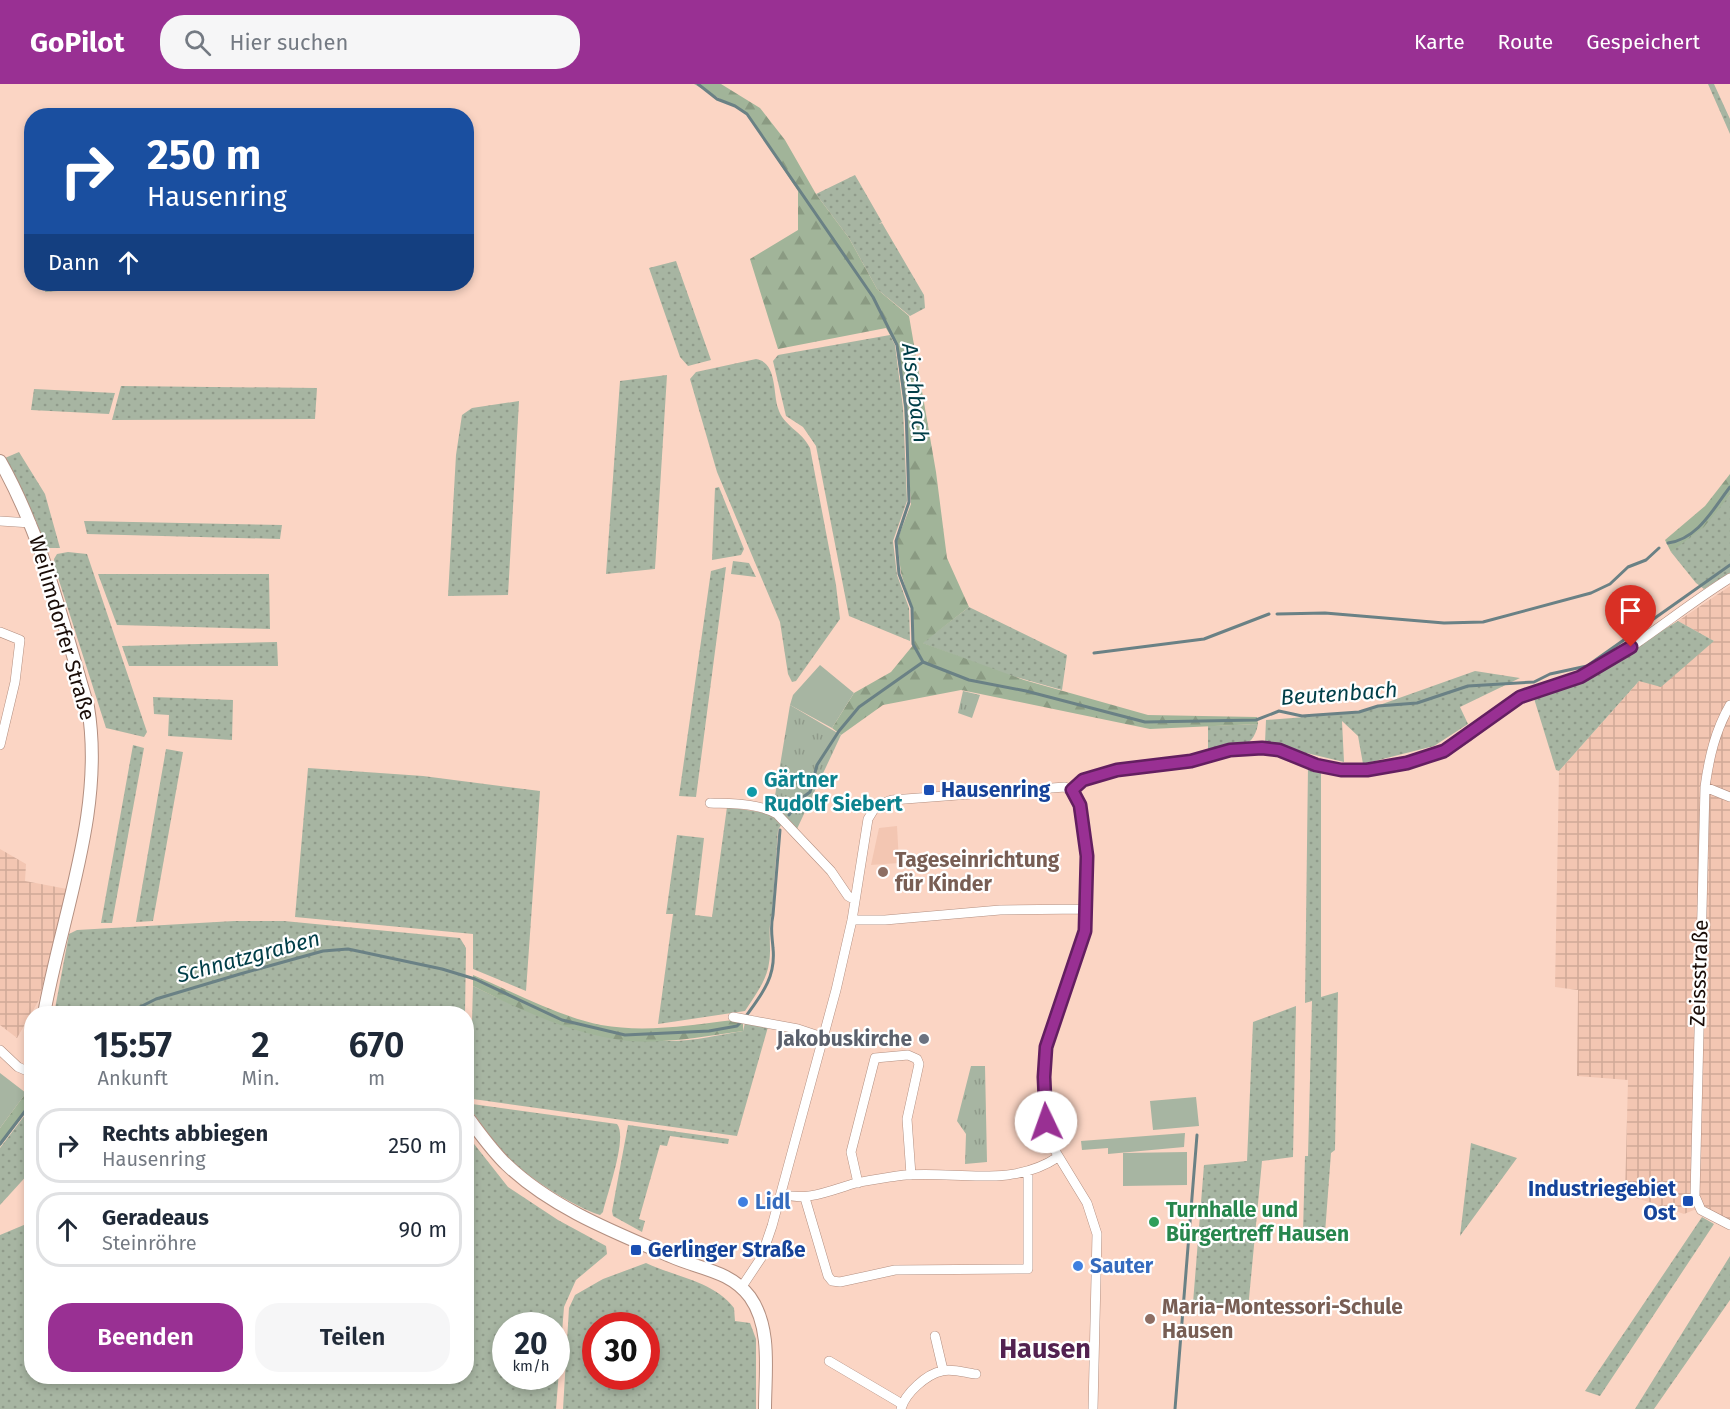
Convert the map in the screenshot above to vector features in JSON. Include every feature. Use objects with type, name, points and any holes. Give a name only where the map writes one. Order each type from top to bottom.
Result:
[{"type":"main road","name":"Weilimdorfer Straße","points":[[0,461],[31,522],[88,706],[92,733],[93,770],[85,826],[46,1006]]},
{"type":"main road","points":[[474,1126],[507,1165],[538,1190],[603,1227],[674,1258],[717,1272],[741,1287],[756,1307],[762,1324],[765,1409]]},
{"type":"street","points":[[0,521],[31,522]]},
{"type":"street","points":[[1072,790],[1083,780],[1117,770],[1200,759],[1230,750],[1262,748],[1279,750],[1326,767],[1367,770],[1431,757],[1466,738],[1520,697],[1580,677],[1609,661],[1730,578]]},
{"type":"street","points":[[0,632],[20,640],[15,682],[0,746]]},
{"type":"street","name":"Zeissstraße","points":[[1730,705],[1709,757],[1705,788],[1695,1196],[1701,1210],[1730,1225]]},
{"type":"street","points":[[741,1287],[764,1251],[781,1194],[836,990],[852,920],[868,819],[872,810],[881,802],[1057,787],[1072,790]]},
{"type":"street","points":[[1705,788],[1730,797]]},
{"type":"street","points":[[1072,790],[1080,805],[1087,849],[1086,909],[1081,946],[1058,1005],[1046,1047],[1044,1077],[1046,1122],[1058,1157],[1087,1203],[1097,1234],[1093,1409]]},
{"type":"street","points":[[710,802],[770,809],[831,871],[848,896],[855,900]]},
{"type":"street","points":[[852,920],[885,920],[1000,910],[1086,909]]},
{"type":"street","points":[[737,1017],[798,1029],[822,1037]]},
{"type":"street","points":[[0,1050],[24,1070]]},
{"type":"street","points":[[858,1183],[851,1152],[875,1058],[908,1054],[917,1059],[919,1064],[907,1119],[911,1175]]},
{"type":"street","points":[[781,1194],[805,1198],[858,1183],[911,1175],[987,1177],[1028,1172],[1058,1157]]},
{"type":"street","points":[[805,1198],[824,1265],[832,1281],[840,1282],[895,1270],[1028,1269],[1028,1172]]},
{"type":"street","points":[[935,1336],[943,1370]]},
{"type":"street","points":[[828,1361],[901,1407],[921,1383],[943,1370],[976,1374]]},
{"type":"shaded area","points":[[1730,586],[1730,1220],[1719,1215],[1694,1210],[1684,1214],[1625,1194],[1628,1080],[1577,1076],[1578,990],[1555,987],[1559,771],[1639,681],[1714,641],[1678,621]]},
{"type":"shaded area","points":[[897,826],[899,863],[871,865],[879,828]]},
{"type":"shaded area","points":[[0,849],[26,864],[25,881],[67,889],[39,1000],[36,1006],[24,1006],[24,1026],[17,1038],[0,1025]]},
{"type":"green space","points":[[694,84],[721,84],[760,108],[785,140],[816,194],[849,238],[877,289],[909,316],[936,472],[947,558],[969,607],[923,643],[1024,680],[1148,715],[1257,717],[1258,724],[1150,729],[961,690],[883,705],[841,735],[832,728],[854,693],[891,672],[914,644],[913,612],[901,573],[897,541],[911,504],[904,408],[896,345],[886,328],[778,349],[750,259],[798,230],[798,191],[747,114]]},
{"type":"green space","points":[[1708,84],[1714,84],[1730,119],[1730,134]]},
{"type":"green space","points":[[855,175],[882,222],[879,224],[882,223],[924,295],[925,308],[910,316],[877,289],[849,238],[816,194]]},
{"type":"green space","points":[[676,261],[711,360],[688,366],[680,357],[649,268]]},
{"type":"green space","points":[[890,335],[895,345],[903,408],[907,501],[893,541],[897,575],[909,608],[910,641],[849,616],[816,446],[803,427],[786,416],[773,361],[778,355]]},
{"type":"green space","points":[[756,359],[763,361],[771,372],[780,414],[810,448],[836,585],[840,619],[796,681],[792,682],[788,674],[780,622],[717,472],[690,379],[696,372]]},
{"type":"green space","points":[[667,375],[655,569],[606,574],[620,381]]},
{"type":"green space","points":[[121,386],[317,388],[315,419],[112,420]]},
{"type":"green space","points":[[34,389],[115,393],[109,414],[31,410]]},
{"type":"green space","points":[[519,401],[508,595],[448,596],[456,455],[462,415],[472,408]]},
{"type":"green space","points":[[19,452],[45,494],[60,548],[46,548],[36,521],[5,458]]},
{"type":"green space","points":[[1730,474],[1730,495],[1704,527],[1671,552],[1665,540],[1705,506]]},
{"type":"green space","points":[[719,487],[744,549],[741,555],[712,560],[715,488]]},
{"type":"green space","points":[[1730,495],[1730,573],[1704,589],[1696,583],[1671,552]]},
{"type":"green space","points":[[84,521],[282,525],[280,539],[87,534]]},
{"type":"green space","points":[[68,552],[87,554],[147,732],[144,737],[106,728],[55,568],[54,559],[57,554]]},
{"type":"green space","points":[[733,561],[749,563],[756,577],[731,574]]},
{"type":"green space","points":[[726,567],[696,797],[679,796],[711,571]]},
{"type":"green space","points":[[98,574],[269,574],[270,629],[117,625]]},
{"type":"green space","points":[[969,607],[1067,655],[1062,690],[1005,674],[922,643]]},
{"type":"green space","points":[[1678,621],[1714,641],[1661,687],[1639,681],[1559,771],[1556,770],[1532,692],[1581,679]]},
{"type":"green space","points":[[277,642],[278,666],[129,666],[122,646]]},
{"type":"green space","points":[[820,665],[854,693],[832,728],[790,705],[793,695]]},
{"type":"green space","points":[[1475,671],[1520,678],[1460,707],[1468,724],[1434,746],[1363,764],[1358,736],[1342,721],[1344,762],[1265,743],[1266,720],[1357,713]]},
{"type":"green space","points":[[963,691],[980,695],[972,718],[958,713]]},
{"type":"green space","points":[[153,697],[233,700],[232,740],[168,736],[169,715],[154,714]]},
{"type":"green space","points":[[790,705],[841,735],[796,831],[773,808]]},
{"type":"green space","points":[[1258,724],[1251,740],[1246,744],[1233,749],[1208,752],[1208,726]]},
{"type":"green space","points":[[133,745],[144,748],[112,923],[101,923]]},
{"type":"green space","points":[[166,749],[183,752],[153,921],[136,922]]},
{"type":"green space","points":[[1308,766],[1321,770],[1321,997],[1338,992],[1335,1150],[1331,1153],[1325,1233],[1303,1232],[1305,1156],[1308,1156],[1312,1001],[1305,1003]]},
{"type":"green space","points":[[308,768],[423,776],[540,791],[526,991],[473,969],[473,934],[295,917]]},
{"type":"green space","points":[[727,807],[772,814],[783,822],[778,830],[770,926],[770,957],[766,976],[745,1011],[658,1024],[673,914],[666,914],[677,835],[704,838],[695,915],[712,917]]},
{"type":"green space","points":[[234,921],[284,921],[460,938],[466,948],[465,1006],[56,1006],[69,934],[77,930]]},
{"type":"green space","points":[[473,975],[552,1010],[601,1025],[651,1028],[734,1020],[743,1021],[743,1031],[658,1041],[629,1041],[589,1034],[549,1021],[473,986]]},
{"type":"green space","points":[[473,986],[519,1007],[566,1024],[615,1036],[640,1039],[675,1041],[694,1039],[743,1031],[745,1023],[768,1027],[737,1136],[474,1099]]},
{"type":"green space","points":[[1296,1006],[1293,1157],[1262,1161],[1248,1309],[1193,1303],[1204,1165],[1247,1161],[1253,1022]]},
{"type":"green space","points":[[971,1066],[985,1066],[987,1162],[965,1164],[966,1134],[957,1121]]},
{"type":"green space","points":[[0,1073],[24,1091],[24,1096],[0,1128]]},
{"type":"green space","points":[[24,1095],[24,1114],[0,1147],[0,1128]]},
{"type":"green space","points":[[1196,1097],[1199,1126],[1153,1130],[1150,1101]]},
{"type":"green space","points":[[474,1104],[617,1124],[620,1141],[603,1212],[600,1215],[578,1206],[531,1177],[506,1155],[474,1114]]},
{"type":"green space","points":[[24,1116],[24,1179],[0,1205],[0,1148]]},
{"type":"green space","points":[[628,1125],[729,1139],[728,1144],[670,1136],[667,1146],[660,1145],[639,1219],[645,1221],[642,1232],[613,1216],[612,1211]]},
{"type":"green space","points":[[1185,1133],[1184,1147],[1108,1154],[1108,1148],[1082,1150],[1081,1141]]},
{"type":"green space","points":[[1471,1143],[1517,1158],[1460,1236]]},
{"type":"green space","points":[[474,1144],[508,1187],[558,1220],[606,1246],[607,1254],[576,1280],[564,1312],[492,1312],[492,1390],[557,1390],[556,1409],[0,1409],[0,1235],[24,1225],[24,1384],[474,1384]]},
{"type":"green space","points":[[1187,1152],[1187,1185],[1123,1186],[1123,1153]]},
{"type":"green space","points":[[1702,1217],[1714,1224],[1600,1396],[1585,1391]]},
{"type":"green space","points":[[1730,1256],[1730,1300],[1654,1409],[1635,1409]]},
{"type":"green space","points":[[646,1263],[716,1292],[734,1308],[735,1321],[750,1323],[756,1339],[756,1409],[563,1409],[564,1390],[570,1390],[569,1312],[575,1295],[603,1279]]},
{"type":"waterway","name":"Aischbach","points":[[698,84],[717,99],[747,114],[873,297],[897,345],[906,408],[909,502],[896,541],[899,574],[912,608],[913,644],[923,662]]},
{"type":"waterway","points":[[1668,543],[1688,536],[1704,522],[1730,487]]},
{"type":"waterway","points":[[1277,614],[1325,613],[1444,623],[1483,622],[1591,593],[1610,584],[1628,567],[1646,560],[1659,548]]},
{"type":"waterway","name":"Beutenbach","points":[[923,662],[969,680],[1026,691],[1145,722],[1256,720],[1279,711],[1302,716],[1359,712],[1378,706],[1417,703],[1468,686],[1534,682],[1550,674],[1587,666],[1730,565]]},
{"type":"waterway","points":[[1094,653],[1204,639],[1269,614]]},
{"type":"waterway","name":"Schnatzgraben","points":[[789,815],[799,800],[810,792],[817,765],[839,731],[859,707],[923,662]]},
{"type":"waterway","name":"Schnatzgraben","points":[[746,1016],[767,985],[772,968],[772,924],[780,830]]},
{"type":"waterway","name":"Schnatzgraben","points":[[142,1006],[156,999],[323,951],[348,949],[442,969],[475,979],[562,1020],[625,1035],[709,1031],[737,1026],[742,1021]]},
{"type":"waterway","name":"Schnatzgraben","points":[[0,1144],[24,1112]]},
{"type":"waterway","points":[[1175,1409],[1197,1135]]},
{"type":"place","name":"Hausenring","points":[[929,790]]},
{"type":"place","name":"Gärtner Rudolf Siebert","points":[[752,792]]},
{"type":"place","name":"Tageseinrichtung für Kinder","points":[[883,872]]},
{"type":"place","name":"Jakobuskirche","points":[[924,1039]]},
{"type":"place","name":"Industriegebiet Ost","points":[[1688,1201]]},
{"type":"place","name":"Lidl","points":[[743,1202]]},
{"type":"place","name":"Turnhalle und Bürgertreff Hausen","points":[[1154,1222]]},
{"type":"place","name":"Gerlinger Straße","points":[[636,1250]]},
{"type":"place","name":"Sauter","points":[[1078,1266]]},
{"type":"place","name":"Maria-Montessori-Schule Hausen","points":[[1150,1319]]},
{"type":"district","name":"Hausen","points":[[1045,1349]]},
{"type":"route","points":[[1046,1122],[1044,1077],[1046,1047],[1058,1005],[1085,931],[1087,856],[1080,805],[1072,790],[1077,784],[1117,770],[1191,761],[1230,750],[1262,748],[1279,750],[1316,765],[1341,770],[1388,768],[1431,757],[1444,751],[1466,738],[1520,697],[1580,677],[1631,647]]}]
